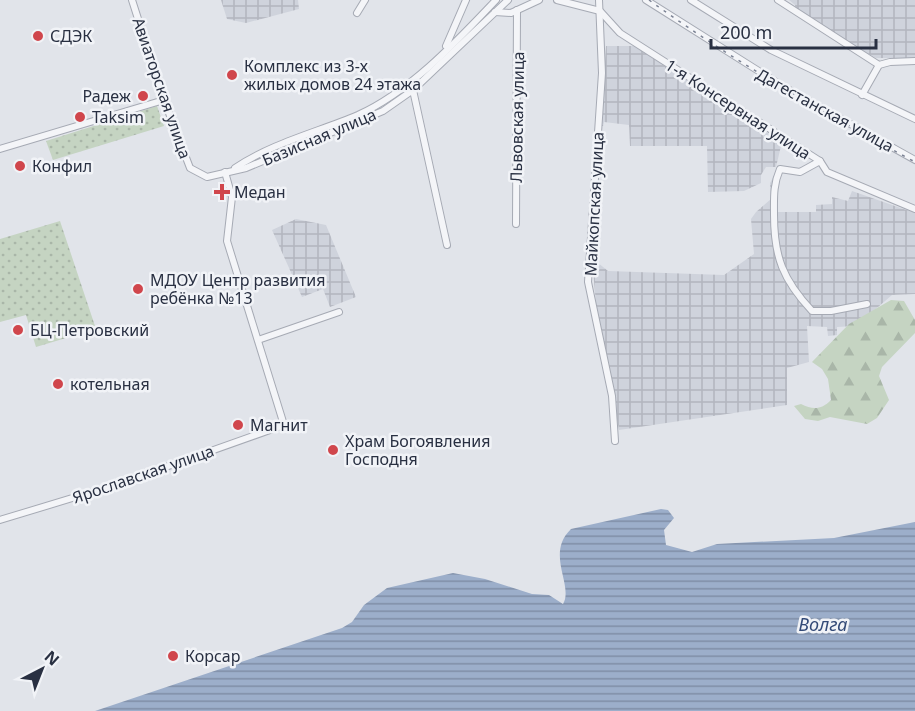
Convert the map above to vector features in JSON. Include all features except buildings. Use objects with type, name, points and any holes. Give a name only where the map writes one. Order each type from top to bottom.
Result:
[{"type":"street","name":"Авиаторская улица","points":[[132,0],[164,100],[190,168],[196,173]]},
{"type":"street","points":[[357,14],[365,0]]},
{"type":"street","points":[[444,50],[466,0]]},
{"type":"street","name":"Базисная улица","points":[[229,171],[244,162],[360,114],[387,99],[444,50],[496,0]]},
{"type":"street","name":"Базисная улица","points":[[196,173],[207,177],[246,168],[361,122],[382,111],[413,90],[508,0]]},
{"type":"street","points":[[490,7],[496,13],[517,10],[539,0]]},
{"type":"street","points":[[557,0],[600,11]]},
{"type":"street","name":"Майкопская улица","points":[[599,0],[602,73],[588,282],[612,396],[615,441]]},
{"type":"street","name":"Дагестанская улица","points":[[646,0],[784,87],[915,160]]},
{"type":"street","points":[[691,0],[771,50],[915,119]]},
{"type":"street","points":[[778,0],[879,65]]},
{"type":"street","name":"Львовская улица","points":[[516,224],[517,10]]},
{"type":"street","name":"1-я Консервная улица","points":[[600,11],[620,33],[820,161],[826,171],[915,210]]},
{"type":"street","points":[[862,95],[879,65],[915,61]]},
{"type":"street","points":[[413,90],[447,245]]},
{"type":"street","points":[[0,149],[164,100]]},
{"type":"street","points":[[820,161],[800,172],[780,169],[774,183],[773,231],[781,268],[792,290],[812,311],[831,311],[867,304]]},
{"type":"street","points":[[229,171],[232,197],[227,241],[258,340],[339,312]]},
{"type":"street","name":"Ярославская улица","points":[[0,520],[115,485],[284,425],[258,340]]},
{"type":"shaded area","points":[[221,0],[298,0],[299,9],[246,23],[227,19]]},
{"type":"shaded area","points":[[789,0],[915,0],[915,58],[876,58],[802,16]]},
{"type":"shaded area","points":[[606,46],[634,46],[777,139],[781,146],[776,167],[766,167],[761,175],[761,183],[744,191],[708,192],[707,146],[630,146],[629,125],[604,122],[601,126]]},
{"type":"shaded area","points":[[775,174],[775,212],[816,212],[816,205],[832,204],[832,197],[848,201],[852,191],[915,213],[915,294],[892,295],[856,326],[837,327],[837,335],[828,336],[827,327],[807,326],[809,362],[787,368],[787,405],[619,430],[596,304],[592,258],[608,271],[724,275],[754,254],[751,219],[771,199],[770,183]]},
{"type":"shaded area","points":[[296,219],[326,225],[356,297],[330,307],[323,289],[302,297],[272,230]]},
{"type":"green space","points":[[157,106],[164,126],[53,160],[46,141]]},
{"type":"green space","points":[[60,221],[96,329],[36,347],[26,315],[0,322],[0,239]]},
{"type":"green space","points":[[891,300],[904,301],[915,320],[915,333],[882,367],[879,376],[889,400],[877,418],[867,424],[830,417],[818,421],[805,419],[794,406],[801,404],[817,408],[831,400],[828,379],[822,369],[812,362],[849,324]]},
{"type":"water","name":"Волга","points":[[661,509],[668,510],[674,518],[664,530],[666,545],[692,552],[717,544],[834,538],[915,522],[915,711],[95,711],[342,628],[352,622],[364,605],[387,588],[453,573],[485,579],[532,594],[549,595],[563,604],[565,588],[560,549],[571,529]]},
{"type":"railway","points":[[649,0],[713,44],[779,85],[915,162]]},
{"type":"place","name":"СДЭК","points":[[38,36]]},
{"type":"place","name":"Комплекс из 3-х жилых домов 24 этажа","points":[[232,75]]},
{"type":"place","name":"Радеж","points":[[143,96]]},
{"type":"place","name":"Taksim","points":[[80,117]]},
{"type":"place","name":"Конфил","points":[[20,166]]},
{"type":"place","name":"Медан","points":[[222,192]]},
{"type":"place","name":"МДОУ Центр развития ребёнка №13","points":[[138,289]]},
{"type":"place","name":"БЦ-Петровский","points":[[18,330]]},
{"type":"place","name":"котельная","points":[[58,384]]},
{"type":"place","name":"Магнит","points":[[238,425]]},
{"type":"place","name":"Храм Богоявления Господня","points":[[333,450]]},
{"type":"place","name":"Корсар","points":[[173,656]]}]
